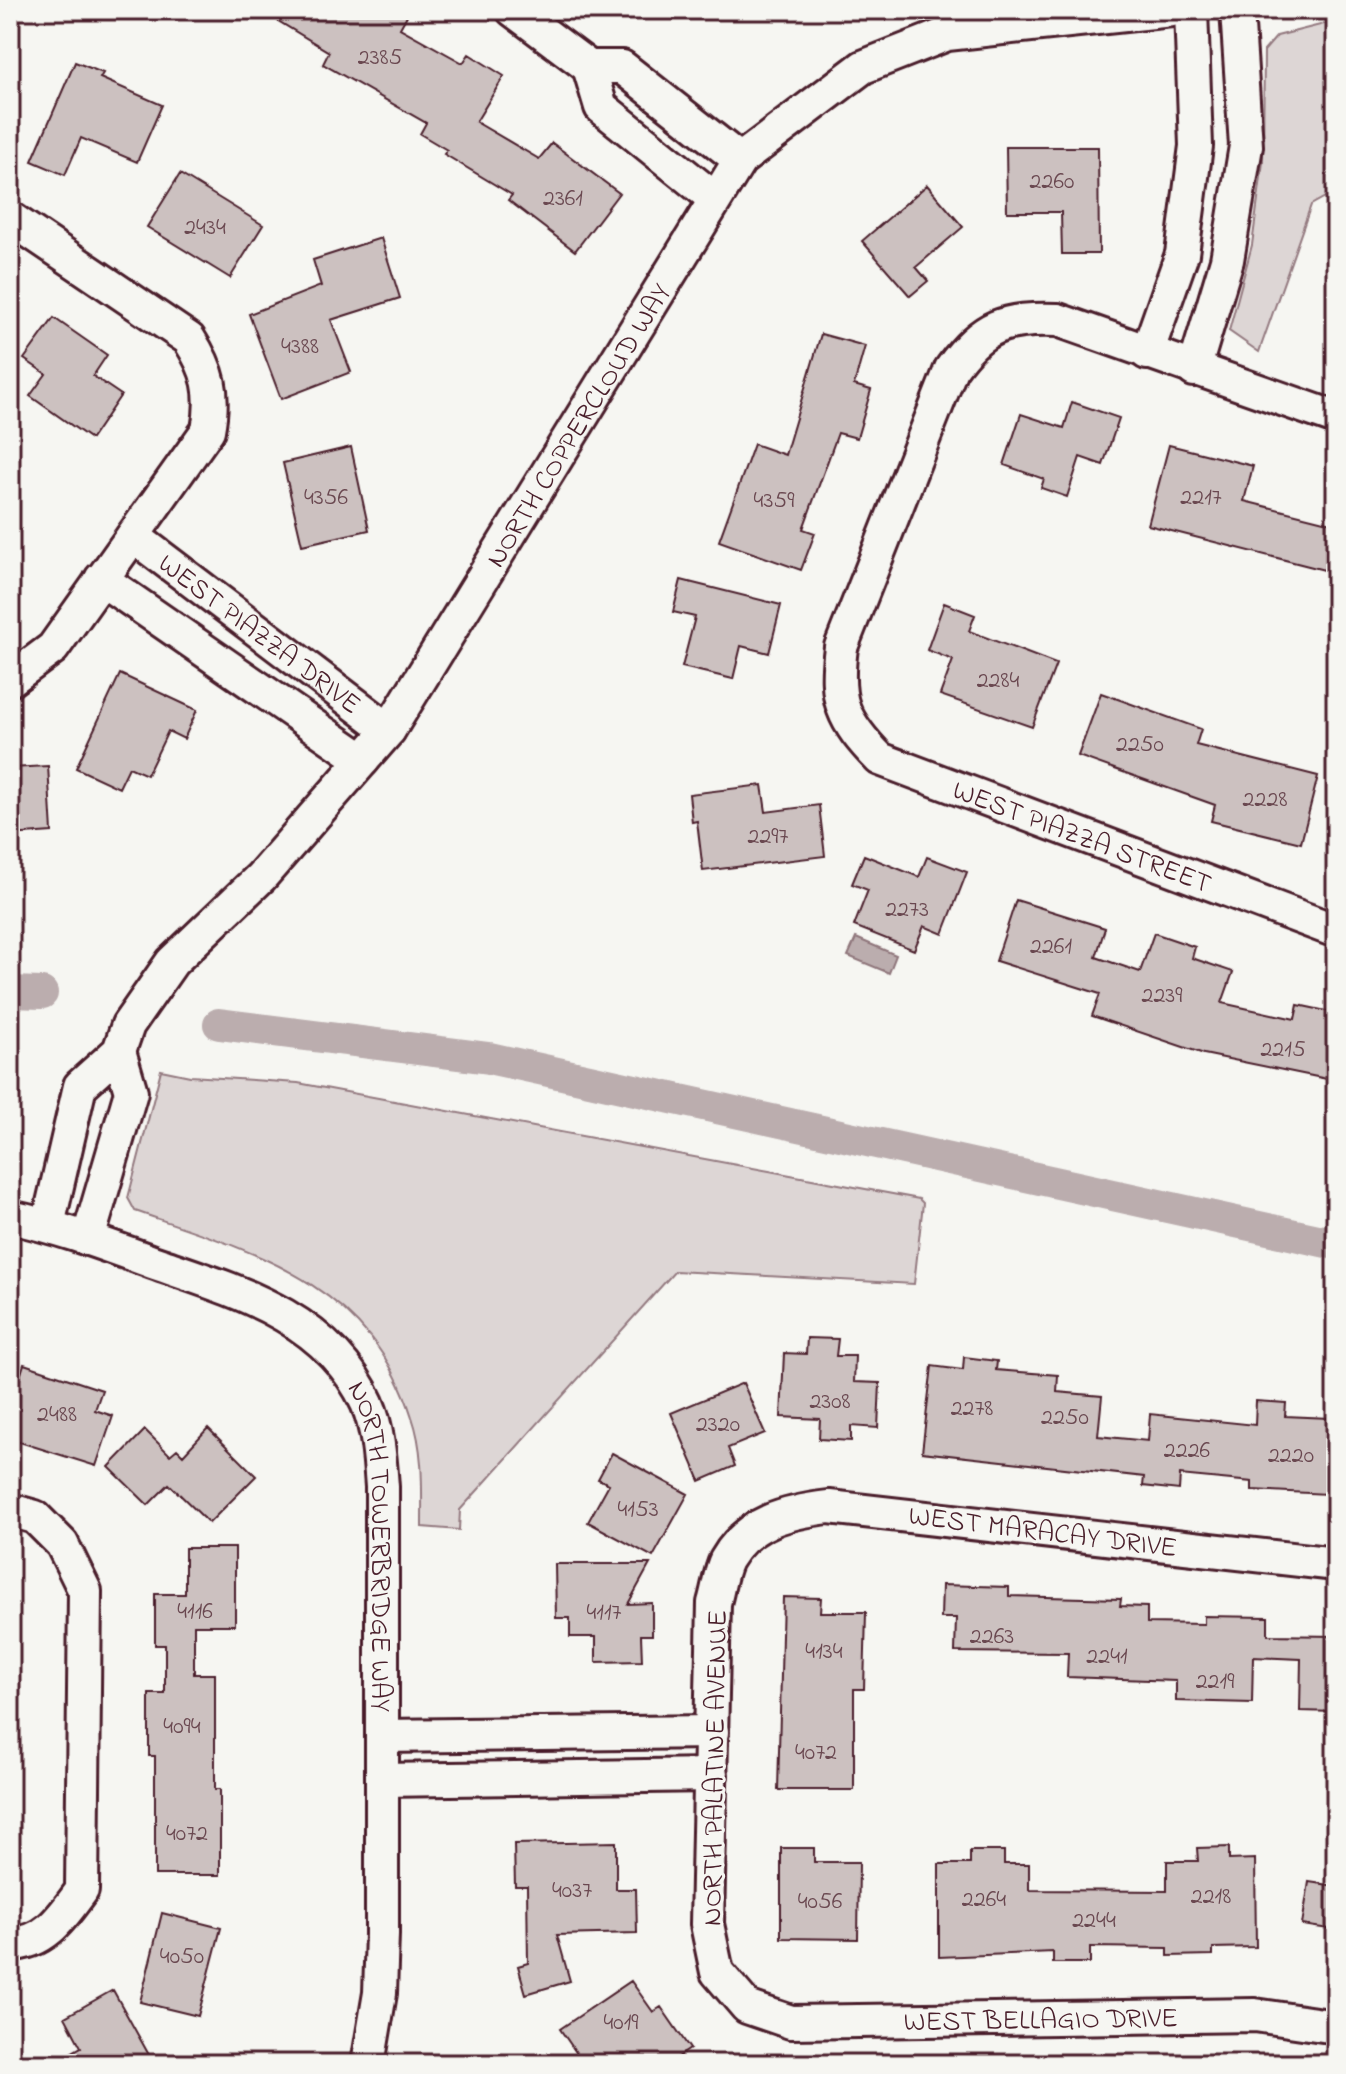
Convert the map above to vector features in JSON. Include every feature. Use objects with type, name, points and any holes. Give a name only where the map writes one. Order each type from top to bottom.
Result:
[{"type":"street","name":"NORTH COPPERCLOUD WAY","points":[[48,1225],[80,1086],[119,1051],[128,1025],[172,962],[261,877],[389,730],[740,160],[863,67],[947,34],[1172,10]]},
{"type":"street","points":[[1191,10],[1196,146],[1182,254],[1147,353],[1336,418]]},
{"type":"street","points":[[1194,370],[1227,260],[1246,146],[1237,10]]},
{"type":"street","points":[[527,14],[589,67],[601,107],[715,199]]},
{"type":"street","points":[[589,67],[622,67],[740,160]]},
{"type":"street","points":[[10,218],[189,339],[203,360],[212,384],[213,405],[208,430],[53,648],[10,680]]},
{"type":"street","name":"WEST PIAZZA STREET","points":[[1147,353],[1058,320],[1025,319],[996,326],[970,342],[951,369],[841,647],[836,682],[846,718],[880,759],[1336,931]]},
{"type":"street","name":"WEST PIAZZA DRIVE","points":[[133,536],[389,730]]},
{"type":"street","name":"WEST PIAZZA DRIVE","points":[[101,579],[363,760]]},
{"type":"street","points":[[88,1239],[131,1092],[119,1051]]},
{"type":"street","name":"NORTH TOWERBRIDGE WAY","points":[[10,1217],[48,1225],[263,1302],[301,1325],[343,1364],[367,1404],[378,1446],[382,1487],[380,1993],[368,2064]]},
{"type":"street","name":"WEST MARACAY DRIVE","points":[[754,1528],[789,1512],[829,1507],[1336,1564]]},
{"type":"street","points":[[10,1510],[35,1517],[62,1544],[85,1591],[82,1890],[58,1924],[27,1944],[10,1944]]},
{"type":"street","name":"NORTH PALATINE AVENUE","points":[[747,2007],[717,1972],[707,1924],[714,1603],[726,1561],[754,1528]]},
{"type":"street","points":[[382,1736],[712,1732]]},
{"type":"street","points":[[382,1780],[711,1775]]},
{"type":"street","name":"WEST BELLAGIO DRIVE","points":[[747,2007],[791,2022],[1255,2015],[1336,2027]]},
{"type":"shaded area","points":[[1336,21],[1336,191],[1311,205],[1259,352],[1229,331],[1252,245],[1263,162],[1264,51],[1277,36]]},
{"type":"shaded area","points":[[856,938],[896,955],[889,973],[848,956]]},
{"type":"shaded area","points":[[161,1070],[190,1076],[298,1083],[919,1199],[923,1203],[914,1284],[675,1271],[460,1510],[459,1530],[422,1527],[422,1471],[416,1430],[393,1371],[367,1334],[337,1303],[302,1279],[264,1259],[135,1211],[128,1198]]},
{"type":"building","points":[[260,10],[410,10],[400,28],[463,63],[469,54],[504,76],[476,122],[539,159],[552,143],[619,193],[575,251],[508,200],[512,195],[444,154],[447,150],[420,134],[426,123],[323,64],[329,52]]},
{"type":"building","points":[[75,62],[103,73],[100,78],[162,105],[137,162],[81,138],[65,175],[32,161]]},
{"type":"building","points":[[1006,147],[1098,147],[1099,254],[1062,254],[1061,212],[1007,212]]},
{"type":"building","points":[[180,174],[263,225],[230,278],[147,227]]},
{"type":"building","points":[[927,185],[963,227],[916,267],[928,281],[910,296],[862,241]]},
{"type":"building","points":[[381,238],[400,298],[331,320],[351,372],[281,399],[249,314],[321,286],[313,260]]},
{"type":"building","points":[[54,318],[107,355],[93,376],[121,395],[91,439],[30,396],[46,374],[24,359]]},
{"type":"building","points":[[821,334],[865,346],[854,385],[871,390],[857,438],[838,433],[803,529],[815,533],[801,570],[719,541],[754,444],[785,455]]},
{"type":"building","points":[[1072,402],[1119,418],[1103,465],[1080,457],[1067,497],[1041,488],[1044,479],[1004,465],[1021,414],[1064,428]]},
{"type":"building","points":[[1169,445],[1253,466],[1244,501],[1336,524],[1336,573],[1148,525]]},
{"type":"building","points":[[351,447],[369,530],[302,545],[283,463]]},
{"type":"building","points":[[681,580],[781,605],[769,653],[741,646],[733,679],[682,667],[695,617],[673,612]]},
{"type":"building","points":[[944,603],[975,615],[969,631],[1056,664],[1032,727],[940,695],[953,660],[927,650]]},
{"type":"building","points":[[120,674],[197,710],[184,739],[168,731],[147,775],[129,767],[119,788],[76,768]]},
{"type":"building","points":[[1101,693],[1201,729],[1196,745],[1318,776],[1301,843],[1211,821],[1215,805],[1078,756]]},
{"type":"building","points":[[48,766],[52,832],[10,835],[10,768]]},
{"type":"building","points":[[762,785],[766,812],[819,805],[825,856],[703,871],[697,821],[692,822],[689,794]]},
{"type":"building","points":[[864,855],[919,877],[927,857],[967,872],[943,934],[924,926],[914,950],[854,926],[868,890],[852,884]]},
{"type":"building","points":[[1016,900],[1105,928],[1096,957],[1140,972],[1154,933],[1195,947],[1192,958],[1233,972],[1222,1003],[1295,1019],[1298,1005],[1336,1013],[1336,1038],[1327,1079],[1204,1054],[1092,1016],[1100,994],[996,961]]},
{"type":"building","points":[[807,1338],[838,1339],[836,1356],[855,1356],[854,1382],[880,1383],[878,1428],[851,1426],[851,1441],[819,1439],[820,1419],[781,1417],[784,1353],[806,1354]]},
{"type":"building","points":[[964,1357],[997,1361],[996,1370],[1058,1375],[1057,1392],[1102,1396],[1098,1436],[1148,1441],[1150,1414],[1255,1425],[1256,1401],[1286,1403],[1285,1416],[1330,1418],[1327,1494],[1252,1490],[1252,1482],[1180,1475],[1179,1490],[1143,1486],[1144,1477],[922,1452],[932,1366],[963,1370]]},
{"type":"building","points":[[24,1364],[102,1390],[95,1410],[113,1416],[96,1466],[10,1439],[10,1409]]},
{"type":"building","points":[[743,1383],[765,1433],[728,1448],[735,1466],[700,1481],[671,1413]]},
{"type":"building","points":[[208,1428],[256,1476],[209,1523],[169,1484],[148,1505],[109,1467],[145,1430],[170,1455],[177,1449],[183,1455]]},
{"type":"building","points":[[612,1453],[688,1494],[653,1557],[588,1522],[609,1484],[598,1479]]},
{"type":"building","points":[[185,1548],[235,1548],[235,1625],[194,1625],[194,1674],[215,1674],[215,1789],[220,1789],[220,1875],[155,1875],[155,1756],[149,1756],[149,1694],[165,1694],[165,1645],[155,1645],[155,1594],[185,1594]]},
{"type":"building","points":[[555,1564],[650,1564],[628,1604],[652,1603],[652,1635],[641,1635],[642,1661],[596,1662],[596,1637],[570,1637],[570,1618],[556,1618]]},
{"type":"building","points":[[942,1585],[1009,1587],[1009,1596],[1121,1599],[1120,1606],[1147,1607],[1147,1623],[1204,1624],[1204,1616],[1268,1617],[1268,1635],[1336,1636],[1336,1712],[1300,1711],[1301,1659],[1253,1657],[1252,1703],[1176,1701],[1176,1681],[1067,1677],[1068,1653],[955,1652],[956,1618],[941,1618]]},
{"type":"building","points":[[783,1597],[821,1598],[820,1612],[866,1612],[864,1689],[854,1689],[854,1790],[778,1790]]},
{"type":"building","points":[[616,1842],[616,1889],[636,1889],[637,1933],[557,1935],[570,1981],[526,1994],[518,1966],[528,1963],[527,1886],[515,1886],[514,1844]]},
{"type":"building","points":[[1229,1847],[1229,1860],[1255,1859],[1256,1947],[1213,1948],[1213,1955],[1168,1956],[1168,1948],[1090,1947],[1090,1963],[1053,1963],[1053,1952],[939,1957],[939,1864],[970,1864],[970,1851],[1004,1851],[1004,1864],[1029,1864],[1029,1890],[1167,1891],[1167,1861],[1198,1861],[1197,1848]]},
{"type":"building","points":[[781,1848],[814,1848],[814,1862],[859,1862],[858,1939],[781,1938]]},
{"type":"building","points":[[1309,1882],[1336,1886],[1336,1930],[1302,1925]]},
{"type":"building","points":[[162,1913],[221,1928],[198,2016],[140,2002]]},
{"type":"building","points":[[631,1981],[653,2012],[661,2007],[690,2049],[668,2064],[584,2064],[560,2029]]},
{"type":"building","points":[[113,1990],[154,2064],[51,2064],[81,2047],[65,2017]]},
{"type":"waterway","points":[[10,992],[42,993]]},
{"type":"waterway","points":[[219,1024],[489,1058],[1336,1244]]}]
